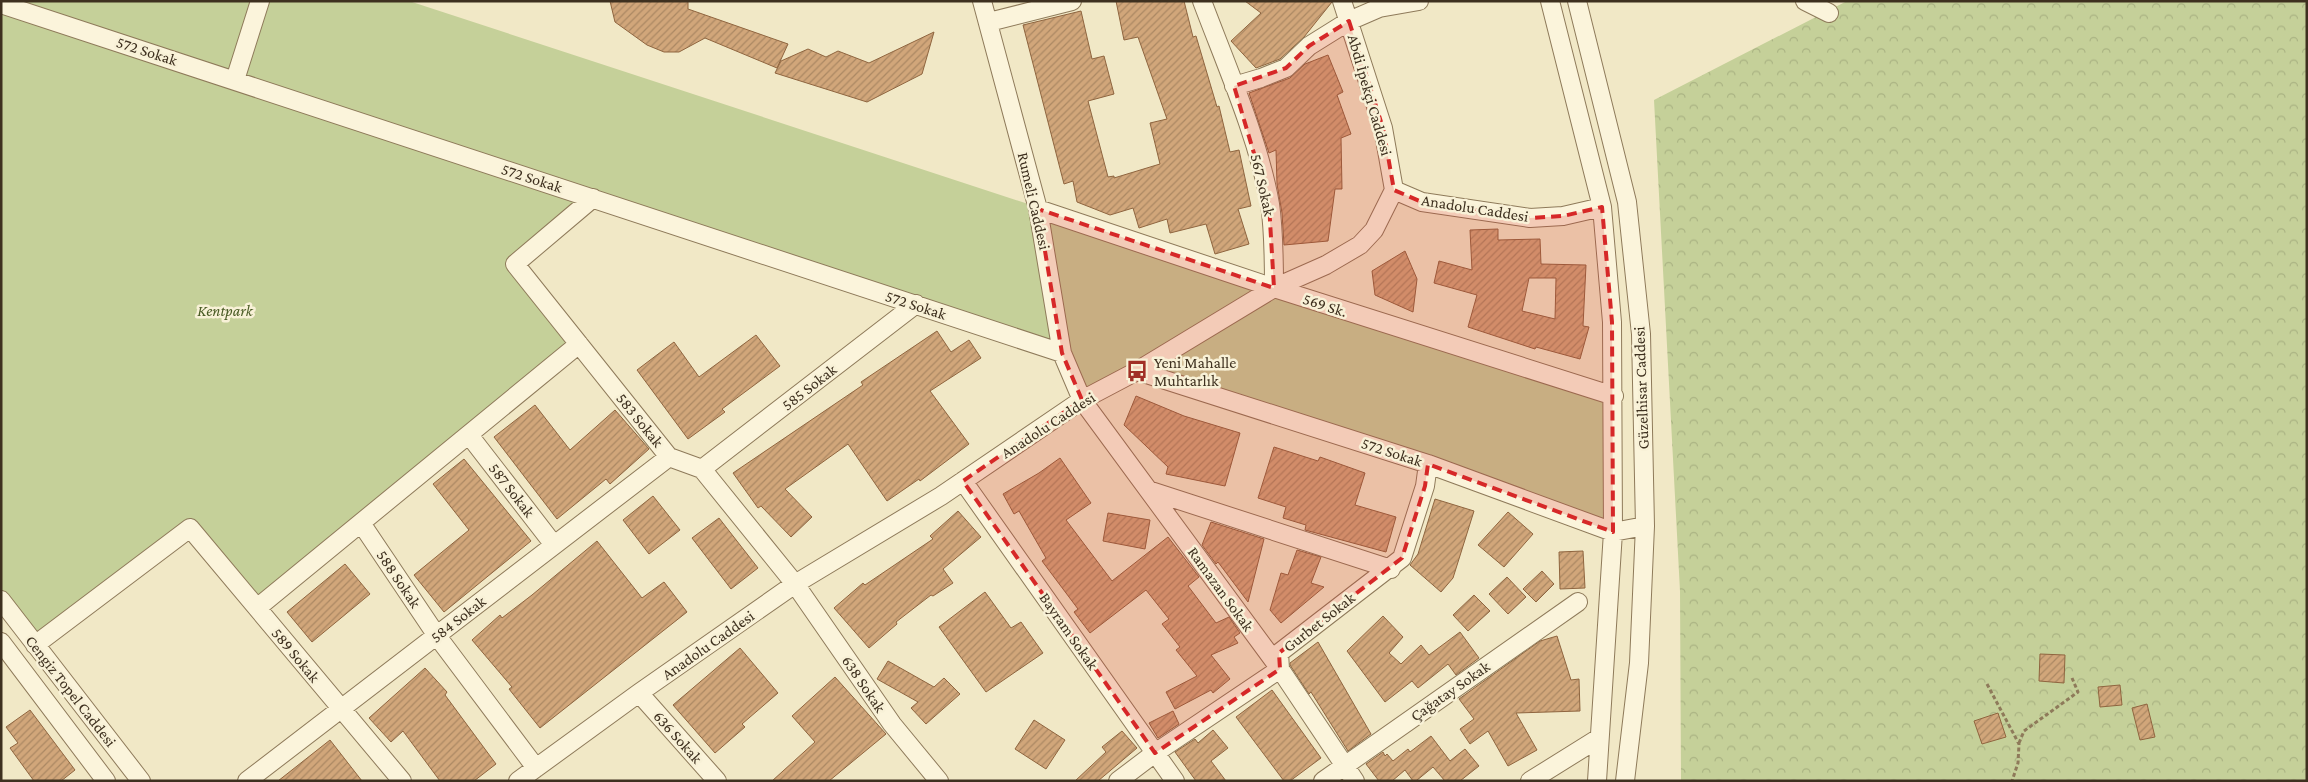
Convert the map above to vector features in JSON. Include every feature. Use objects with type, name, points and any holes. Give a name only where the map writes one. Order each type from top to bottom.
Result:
[{"type":"street","points":[[235,80],[260,1]]},
{"type":"street","name":"Rumeli Caddesi","points":[[982,1],[1038,209],[1062,353],[1082,400]]},
{"type":"street","points":[[989,22],[1072,1]]},
{"type":"street","name":"567 Sokak","points":[[1202,1],[1252,139],[1270,204],[1274,250],[1274,288]]},
{"type":"street","name":"Abdi İpekçi Caddesi","points":[[1342,1],[1382,128],[1394,190]]},
{"type":"street","points":[[1234,86],[1286,68],[1309,46],[1349,21],[1380,8],[1419,1]]},
{"type":"street","name":"Güzelhisar Caddesi","points":[[1550,1],[1602,207],[1609,276],[1614,396],[1613,532],[1597,781]]},
{"type":"street","name":"Güzelhisar Caddesi","points":[[1577,1],[1627,202],[1640,334],[1645,526],[1639,663],[1625,781]]},
{"type":"street","points":[[1805,1],[1829,12]]},
{"type":"street","name":"572 Sokak","points":[[1,4],[1062,353]]},
{"type":"street","name":"Anadolu Caddesi","points":[[520,780],[639,692],[795,584],[963,481],[1082,400],[1137,371],[1274,288],[1326,265],[1360,245],[1374,230],[1394,190],[1422,202],[1530,218],[1563,216],[1602,207]]},
{"type":"street","name":"583 Sokak","points":[[593,198],[515,264],[669,457],[702,469]]},
{"type":"street","name":"569 Sk.","points":[[1038,209],[1274,288],[1614,396]]},
{"type":"street","name":"585 Sokak","points":[[702,469],[916,304]]},
{"type":"street","points":[[257,608],[579,344]]},
{"type":"street","name":"572 Sokak","points":[[1137,371],[1428,464],[1613,532]]},
{"type":"street","name":"Ramazan Sokak","points":[[1082,400],[1280,669],[1355,781]]},
{"type":"street","name":"587 Sokak","points":[[469,435],[554,545]]},
{"type":"street","name":"584 Sokak","points":[[247,781],[669,457]]},
{"type":"street","name":"Gurbet Sokak","points":[[1118,781],[1155,753],[1280,669],[1279,653],[1357,591],[1391,569],[1402,558],[1425,486],[1428,464]]},
{"type":"street","points":[[702,469],[795,584]]},
{"type":"street","name":"Bayram Sokak","points":[[963,481],[1175,781]]},
{"type":"street","points":[[1148,490],[1391,569]]},
{"type":"street","name":"588 Sokak","points":[[361,523],[436,636],[536,768]]},
{"type":"street","points":[[1613,532],[1645,526]]},
{"type":"street","name":"589 Sokak","points":[[35,644],[190,528],[402,781]]},
{"type":"street","name":"638 Sokak","points":[[795,584],[892,724],[939,781]]},
{"type":"street","name":"Cengiz Topel Caddesi","points":[[1,600],[141,781]]},
{"type":"street","name":"Çağatay Sokak","points":[[1323,781],[1343,765],[1578,602]]},
{"type":"street","name":"Cengiz Topel Caddesi","points":[[1,642],[100,779]]},
{"type":"street","name":"636 Sokak","points":[[639,692],[717,781]]},
{"type":"street","points":[[1530,781],[1599,738]]},
{"type":"path","points":[[2012,781],[2018,763],[2019,744],[2024,731],[2078,692],[2072,678]]},
{"type":"path","points":[[1987,684],[2019,744]]},
{"type":"highlighted area","points":[[1349,21],[1383,128],[1394,190],[1422,202],[1530,218],[1563,216],[1602,207],[1612,322],[1613,532],[1428,464],[1425,486],[1402,558],[1279,653],[1280,669],[1155,753],[963,481],[1082,400],[1062,353],[1038,209],[1274,288],[1269,204],[1234,86],[1286,68],[1309,46]]},
{"type":"green space","name":"Kentpark","points":[[1,1],[409,1],[1614,396],[1613,532],[1137,371],[1082,400],[1062,353],[593,198],[515,264],[579,344],[257,608],[190,529],[35,645],[1,600]]},
{"type":"green space","points":[[1847,1],[2307,1],[2307,781],[1681,781],[1680,591],[1654,100]]},
{"type":"building","points":[[610,1],[688,1],[688,9],[788,44],[777,68],[705,38],[679,52],[664,52],[647,45],[615,22]]},
{"type":"building","points":[[1116,1],[1184,1],[1193,37],[1196,36],[1217,107],[1219,106],[1230,152],[1239,150],[1251,206],[1238,209],[1249,244],[1215,254],[1206,224],[1170,233],[1167,219],[1139,228],[1133,208],[1110,215],[1077,202],[1073,181],[1064,184],[1023,25],[1081,11],[1092,59],[1104,56],[1114,94],[1088,101],[1108,177],[1114,176],[1114,178],[1160,164],[1150,123],[1167,119],[1138,37],[1124,40]]},
{"type":"building","points":[[1245,1],[1332,2],[1304,37],[1280,59],[1256,68],[1231,41],[1261,13]]},
{"type":"building","points":[[934,32],[922,74],[867,102],[775,73],[781,61],[808,49],[826,57],[838,51],[869,63]]},
{"type":"building","points":[[1328,55],[1343,92],[1337,95],[1351,134],[1341,138],[1342,189],[1335,189],[1328,241],[1284,245],[1282,213],[1277,184],[1276,150],[1269,153],[1249,93],[1290,78],[1305,64]]},
{"type":"building","points":[[1498,229],[1498,240],[1540,239],[1541,264],[1586,265],[1583,326],[1589,327],[1580,359],[1536,347],[1535,349],[1468,327],[1477,295],[1434,283],[1439,261],[1472,270],[1470,230]],"holes":[[[1529,278],[1556,278],[1555,319],[1522,311]]]},
{"type":"building","points":[[1405,251],[1417,279],[1413,312],[1375,295],[1372,271]]},
{"type":"building","points":[[937,331],[951,352],[969,340],[981,358],[930,391],[969,444],[920,481],[919,479],[887,501],[848,444],[785,489],[812,517],[791,537],[761,506],[758,508],[733,473],[863,385],[861,382]]},
{"type":"building","points":[[756,335],[780,366],[722,409],[725,412],[688,439],[637,370],[674,342],[699,377]]},
{"type":"building","points":[[1136,396],[1184,416],[1240,433],[1225,486],[1166,474],[1168,467],[1124,425]]},
{"type":"building","points":[[535,405],[570,450],[615,410],[649,449],[610,484],[606,479],[557,519],[494,437]]},
{"type":"building","points":[[1274,447],[1318,461],[1320,457],[1365,473],[1355,505],[1396,517],[1386,552],[1305,530],[1306,525],[1283,518],[1286,507],[1258,498]]},
{"type":"building","points":[[1060,458],[1091,503],[1066,520],[1112,581],[1168,537],[1199,577],[1188,586],[1216,623],[1229,617],[1240,633],[1234,637],[1238,643],[1211,655],[1230,679],[1213,693],[1211,690],[1175,709],[1166,692],[1197,676],[1176,650],[1180,647],[1162,624],[1169,619],[1146,590],[1090,633],[1074,612],[1078,609],[1042,561],[1046,558],[1019,511],[1014,514],[1003,494]]},
{"type":"building","points":[[464,459],[531,541],[444,612],[414,575],[469,530],[433,484]]},
{"type":"building","points":[[653,496],[680,530],[649,554],[623,520]]},
{"type":"building","points":[[1435,499],[1474,511],[1453,578],[1441,592],[1410,565],[1418,554]]},
{"type":"building","points":[[958,511],[981,537],[943,569],[953,583],[933,596],[931,595],[896,622],[897,624],[869,648],[834,608],[863,583],[865,585],[933,539],[930,536]]},
{"type":"building","points":[[1508,512],[1533,534],[1504,567],[1478,545]]},
{"type":"building","points":[[1108,513],[1150,520],[1145,549],[1103,541]]},
{"type":"building","points":[[719,518],[758,568],[731,589],[692,538]]},
{"type":"building","points":[[1211,522],[1264,539],[1248,602],[1218,562],[1216,564],[1202,545]]},
{"type":"building","points":[[597,541],[642,598],[664,582],[687,612],[540,728],[509,689],[512,687],[472,640],[500,615],[502,618]]},
{"type":"building","points":[[1297,550],[1321,557],[1311,583],[1324,587],[1281,623],[1270,610],[1281,573],[1288,575]]},
{"type":"building","points":[[1583,551],[1585,588],[1560,589],[1559,552]]},
{"type":"building","points":[[345,564],[370,594],[312,642],[287,612]]},
{"type":"building","points":[[1542,571],[1554,584],[1536,602],[1523,589]]},
{"type":"building","points":[[1507,577],[1526,597],[1508,614],[1489,594]]},
{"type":"building","points":[[985,592],[1011,628],[1021,622],[1043,653],[986,692],[939,627]]},
{"type":"building","points":[[1474,595],[1490,611],[1468,631],[1453,615]]},
{"type":"building","points":[[1383,616],[1403,637],[1389,653],[1401,664],[1421,645],[1429,655],[1460,632],[1479,658],[1456,675],[1448,664],[1418,688],[1412,681],[1385,702],[1347,651]]},
{"type":"building","points":[[1557,636],[1571,680],[1579,679],[1580,711],[1516,713],[1537,750],[1508,766],[1488,731],[1470,744],[1460,729],[1474,719],[1459,699],[1540,641]]},
{"type":"building","points":[[1318,642],[1371,734],[1348,751],[1311,692],[1309,694],[1290,665],[1290,663]]},
{"type":"building","points":[[740,648],[778,693],[742,724],[745,727],[715,753],[673,705]]},
{"type":"building","points":[[2040,654],[2065,655],[2064,683],[2039,681]]},
{"type":"building","points":[[888,661],[934,687],[944,678],[960,694],[926,724],[911,708],[918,702],[877,679]]},
{"type":"building","points":[[425,668],[447,692],[445,695],[496,764],[474,781],[440,781],[403,731],[391,742],[369,718]]},
{"type":"building","points":[[835,677],[886,734],[829,781],[772,781],[815,742],[792,716]]},
{"type":"building","points":[[2120,685],[2122,705],[2100,707],[2098,687]]},
{"type":"building","points":[[1272,690],[1321,758],[1290,781],[1284,781],[1236,717]]},
{"type":"building","points":[[2147,704],[2155,737],[2140,740],[2132,708]]},
{"type":"building","points":[[30,710],[75,770],[61,781],[34,781],[10,748],[18,743],[6,727]]},
{"type":"building","points":[[1173,711],[1179,724],[1158,738],[1149,723]]},
{"type":"building","points":[[1998,713],[2006,737],[1982,744],[1974,721]]},
{"type":"building","points":[[1034,720],[1065,740],[1046,769],[1015,749]]},
{"type":"building","points":[[1213,730],[1228,748],[1211,761],[1226,781],[1196,781],[1175,752],[1195,739],[1198,743]]},
{"type":"building","points":[[1122,731],[1137,748],[1098,781],[1075,781],[1106,752],[1102,747]]},
{"type":"building","points":[[1431,736],[1450,761],[1465,749],[1479,766],[1460,781],[1445,781],[1433,767],[1416,781],[1413,781],[1405,770],[1392,781],[1379,781],[1366,764],[1383,752],[1385,756],[1387,754],[1393,761],[1408,749],[1410,752]]},
{"type":"building","points":[[330,740],[362,781],[278,781]]},
{"type":"place","name":"Yeni Mahalle Muhtarlık","points":[[1137,371]]}]
